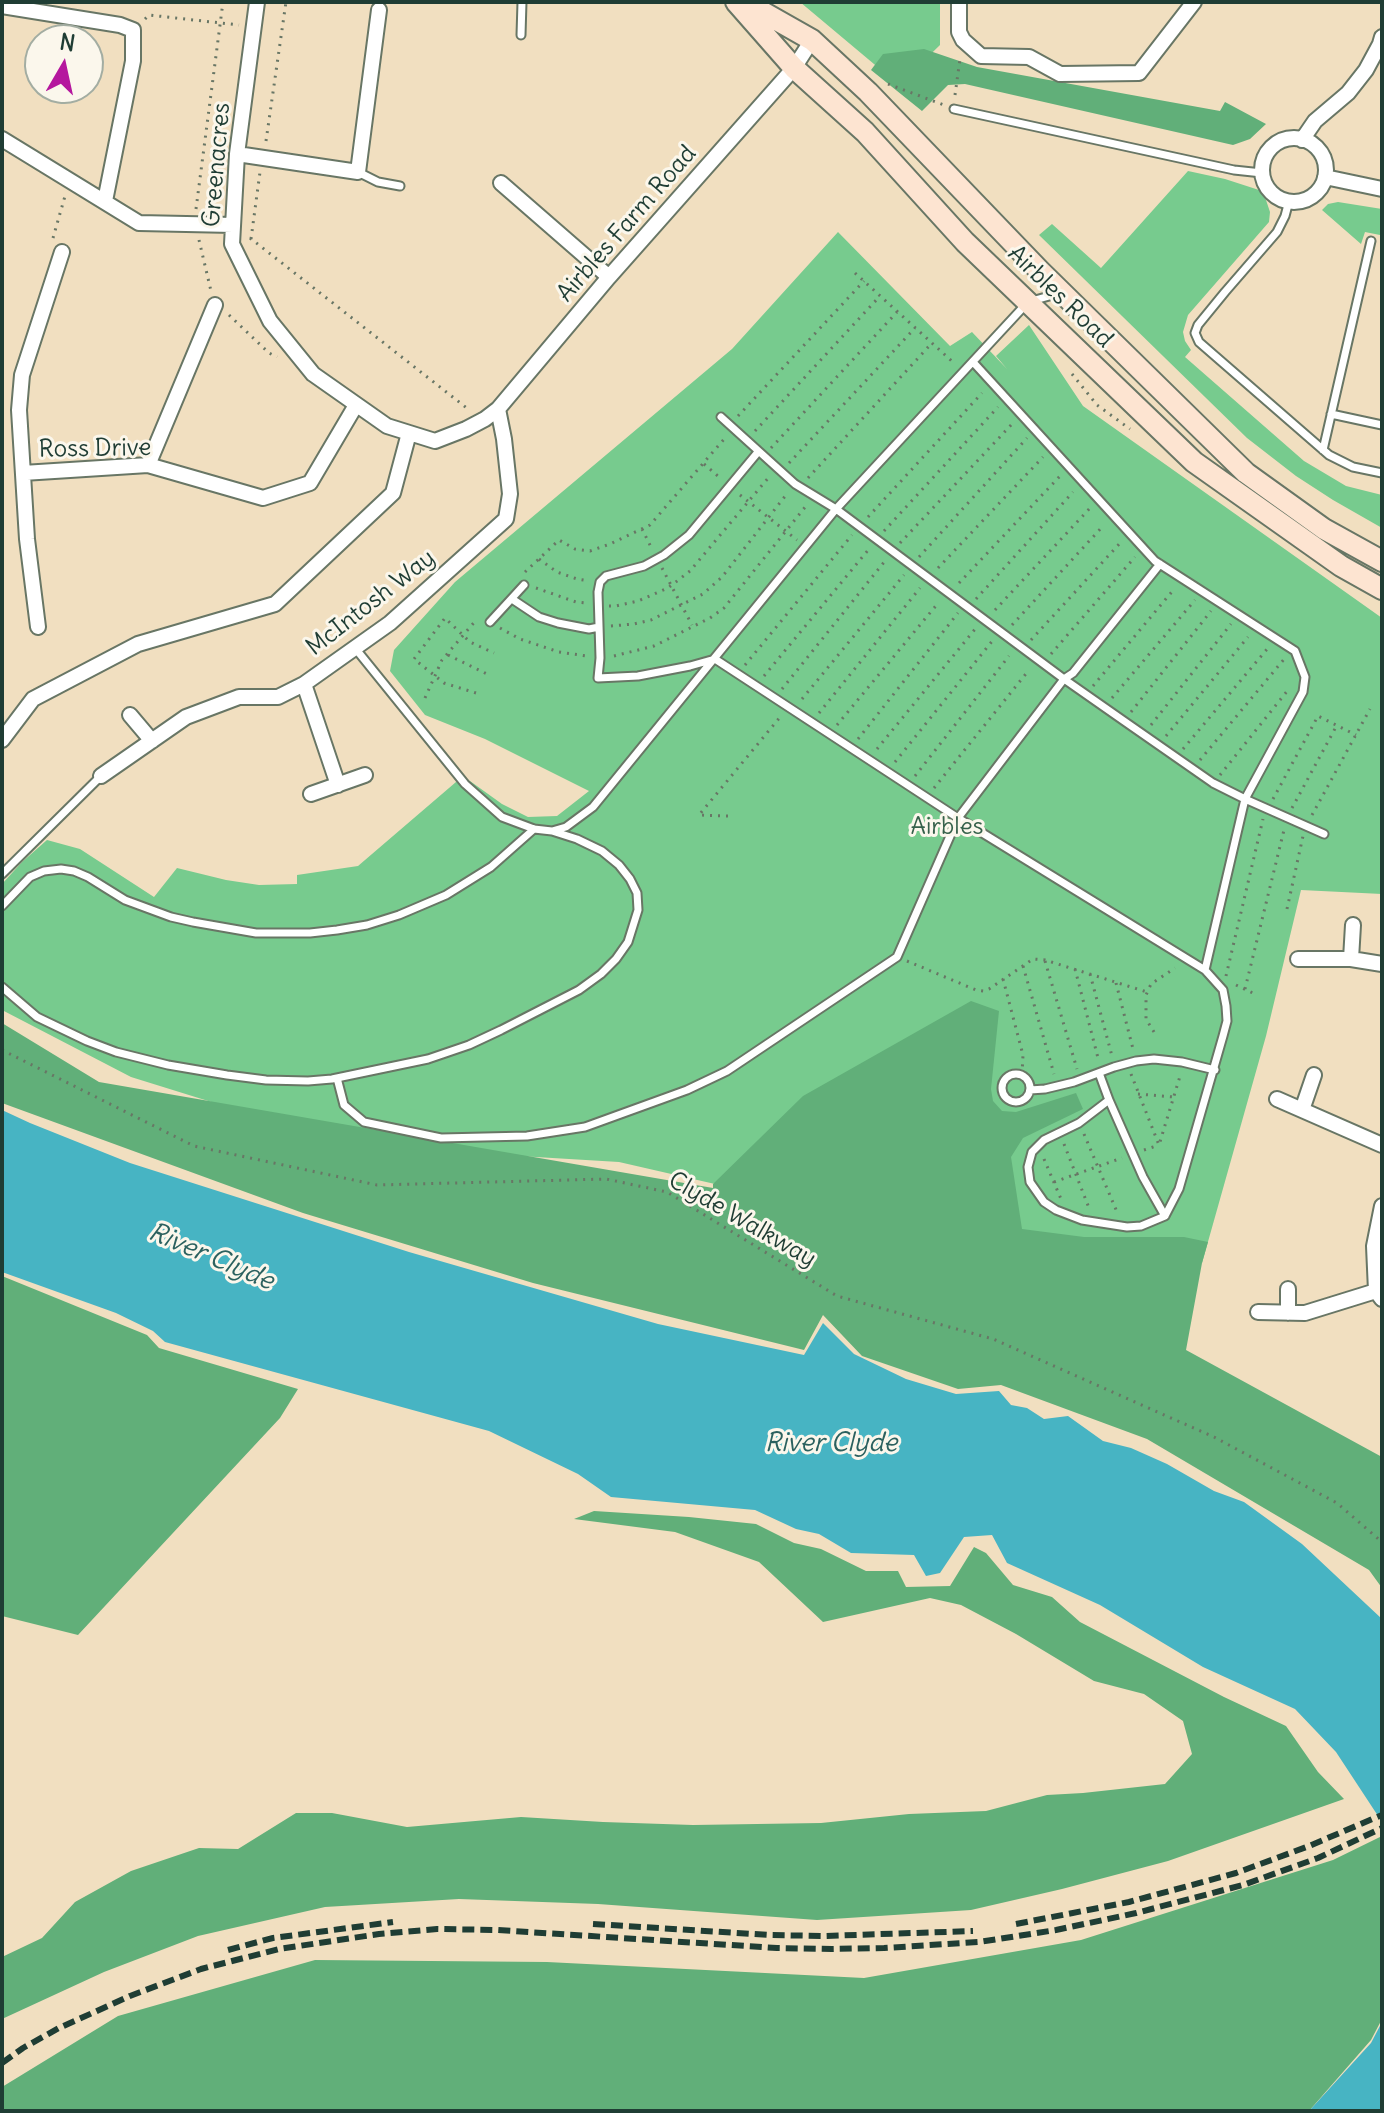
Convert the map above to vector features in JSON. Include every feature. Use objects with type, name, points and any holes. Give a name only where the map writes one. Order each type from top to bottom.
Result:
[{"type":"main road","name":"Airbles Road","points":[[736,2],[794,68],[865,132],[965,242],[1194,462],[1341,566],[1382,589]]},
{"type":"main road","name":"Airbles Road","points":[[745,2],[812,40],[868,92],[1062,293],[1246,473],[1324,529],[1382,561]]},
{"type":"street","name":"Greenacres","points":[[257,2],[237,154],[232,244],[270,321],[313,374],[387,426],[435,441],[466,429]]},
{"type":"street","points":[[959,2],[959,32],[963,40],[981,56],[1029,57],[1060,74],[1139,73],[1194,2]]},
{"type":"street","points":[[2,6],[120,25],[133,30],[133,61],[105,201]]},
{"type":"street","points":[[237,154],[358,172],[379,10]]},
{"type":"street","name":"Airbles Farm Road","points":[[466,429],[498,409],[609,277],[794,68],[812,40]]},
{"type":"street","points":[[1302,140],[1315,121],[1348,93],[1366,70],[1381,42]]},
{"type":"street","points":[[2,139],[139,223],[233,225]]},
{"type":"street","points":[[1286,139],[1302,140],[1316,147],[1326,166],[1321,187],[1305,200],[1289,201],[1275,196],[1268,189],[1262,173],[1263,159],[1268,150],[1286,139]]},
{"type":"street","points":[[1325,177],[1382,189]]},
{"type":"street","points":[[501,183],[609,277]]},
{"type":"street","points":[[38,627],[27,539],[19,410],[22,375],[62,252]]},
{"type":"street","points":[[148,465],[215,305]]},
{"type":"street","name":"Ross Drive","points":[[23,473],[148,465],[263,498],[310,483],[356,405]]},
{"type":"street","name":"McIntosh Way","points":[[101,776],[186,717],[239,697],[278,697],[304,684],[390,623],[506,519],[510,494],[498,409]]},
{"type":"street","points":[[2,740],[33,699],[138,644],[275,604],[393,493],[409,433]]},
{"type":"street","points":[[304,684],[338,785]]},
{"type":"street","points":[[130,715],[152,741]]},
{"type":"street","points":[[311,794],[365,775]]},
{"type":"street","points":[[1351,959],[1353,925]]},
{"type":"street","points":[[1298,959],[1351,959],[1382,964]]},
{"type":"street","points":[[1302,1110],[1314,1075]]},
{"type":"street","points":[[1277,1099],[1382,1145]]},
{"type":"street","points":[[1258,1312],[1305,1313],[1379,1295],[1374,1246],[1382,1206]]},
{"type":"street","points":[[1288,1289],[1288,1313]]},
{"type":"lane","points":[[521,35],[522,2]]},
{"type":"lane","points":[[954,109],[1234,170],[1262,173]]},
{"type":"lane","points":[[358,172],[378,182],[400,186]]},
{"type":"lane","points":[[1289,201],[1277,232],[1198,325],[1195,333],[1199,342],[1329,455],[1353,467],[1382,473]]},
{"type":"lane","points":[[1323,450],[1371,241]]},
{"type":"lane","points":[[552,831],[566,827],[593,807],[836,509],[1028,302],[1062,293]]},
{"type":"lane","points":[[973,362],[1160,564],[1295,651],[1305,677],[1303,692],[1245,799],[1205,970]]},
{"type":"lane","points":[[1331,414],[1382,425]]},
{"type":"lane","points":[[721,417],[797,485],[836,509],[1158,745],[1213,783],[1324,834]]},
{"type":"lane","points":[[760,454],[689,535],[644,566],[606,576],[600,582],[598,678],[638,676],[715,659],[958,818],[1205,970],[1223,990],[1226,1006],[1227,1021],[1215,1070],[1179,1189],[1165,1216],[1141,1226],[1082,1220],[1044,1202],[1030,1182],[1028,1167],[1034,1151],[1044,1140],[1079,1123],[1109,1100]]},
{"type":"lane","points":[[337,1078],[344,1105],[364,1122],[441,1138],[527,1136],[585,1127],[687,1090],[727,1071],[897,957],[958,818],[1064,679],[1073,673],[1160,564]]},
{"type":"lane","points":[[490,622],[524,585]]},
{"type":"lane","points":[[512,599],[539,617],[589,629],[599,627]]},
{"type":"lane","points":[[2,987],[37,1017],[116,1052],[168,1065],[266,1080],[308,1081],[428,1059],[469,1045],[579,990],[601,974],[628,942],[638,910],[637,893],[630,879],[602,851],[577,839],[534,829],[502,817],[465,784],[355,648]]},
{"type":"lane","name":"McIntosh Way","points":[[2,874],[101,776]]},
{"type":"lane","points":[[2,906],[30,877],[61,869],[88,877],[125,900],[193,922],[256,933],[337,930],[399,915],[446,895],[491,867],[534,829]]},
{"type":"lane","points":[[1030,1090],[1058,1086],[1126,1063],[1154,1059],[1215,1070]]},
{"type":"lane","points":[[1100,1073],[1133,1154],[1165,1216]]},
{"type":"lane","points":[[1013,1074],[1022,1075],[1029,1081],[1030,1090],[1026,1099],[1013,1102],[1005,1096],[1002,1088],[1005,1079],[1013,1074]]},
{"type":"path","points":[[251,239],[286,2]]},
{"type":"path","points":[[133,30],[149,15],[254,27]]},
{"type":"path","points":[[868,92],[876,80],[954,109],[963,40]]},
{"type":"path","points":[[62,252],[52,237],[70,180]]},
{"type":"path","points":[[233,225],[466,408],[485,419]]},
{"type":"path","points":[[855,273],[964,372]]},
{"type":"path","points":[[864,281],[732,426],[704,464],[650,525],[590,551],[575,549],[559,540],[521,576],[524,585],[576,602],[616,606],[638,601],[672,585],[690,571],[778,470],[915,328]]},
{"type":"path","points":[[746,440],[880,296]]},
{"type":"path","points":[[760,454],[897,312]]},
{"type":"path","points":[[599,627],[651,620],[703,594],[722,577],[797,485],[931,344]]},
{"type":"path","points":[[704,464],[805,547]]},
{"type":"path","points":[[851,748],[966,606],[1083,482]]},
{"type":"path","points":[[425,698],[447,654],[480,616],[520,639],[559,652],[600,658],[654,646],[693,627],[724,608],[814,496]]},
{"type":"path","points":[[868,759],[984,620],[1099,499]]},
{"type":"path","points":[[887,772],[1002,633],[1114,515]]},
{"type":"path","points":[[642,529],[693,627]]},
{"type":"path","points":[[908,785],[1020,646],[1130,533]]},
{"type":"path","points":[[927,797],[1040,661],[1143,547]]},
{"type":"path","points":[[539,559],[557,572],[600,582]]},
{"type":"path","points":[[1086,694],[1183,579]]},
{"type":"path","points":[[1104,707],[1203,591]]},
{"type":"path","points":[[1124,721],[1219,602]]},
{"type":"path","points":[[1143,734],[1239,614]]},
{"type":"path","points":[[476,693],[444,683],[414,659],[445,618],[470,642],[494,653]]},
{"type":"path","points":[[1158,745],[1256,626]]},
{"type":"path","points":[[1176,757],[1276,639]]},
{"type":"path","points":[[1193,769],[1292,649]]},
{"type":"path","points":[[447,654],[487,674]]},
{"type":"path","points":[[1213,783],[1303,672]]},
{"type":"path","points":[[728,816],[699,815],[788,707]]},
{"type":"path","points":[[1287,909],[1305,826],[1370,709]]},
{"type":"path","points":[[1225,981],[1267,808],[1318,716],[1356,735]]},
{"type":"path","points":[[1245,989],[1287,818],[1337,725]]},
{"type":"path","points":[[897,957],[976,990],[984,991],[1033,959],[1147,992]]},
{"type":"path","points":[[1045,960],[1080,1080]]},
{"type":"path","points":[[1154,1032],[1146,1019],[1147,992],[1160,977],[1189,960]]},
{"type":"path","points":[[1023,966],[1058,1086]]},
{"type":"path","points":[[1075,969],[1100,1073]]},
{"type":"path","points":[[1090,974],[1114,1067]]},
{"type":"path","points":[[1003,979],[1023,1055],[1022,1075]]},
{"type":"path","points":[[1215,980],[1225,981],[1257,995]]},
{"type":"path","points":[[1116,983],[1136,1061]]},
{"type":"path","name":"Clyde Walkway","points":[[2,1050],[194,1146],[377,1185],[606,1179],[667,1192],[837,1296],[993,1339],[1214,1437],[1337,1503],[1382,1542]]},
{"type":"path","points":[[1159,1145],[1184,1062]]},
{"type":"path","points":[[1126,1063],[1159,1145]]},
{"type":"path","points":[[1138,1094],[1174,1097]]},
{"type":"path","points":[[1079,1123],[1123,1226]]},
{"type":"path","points":[[1059,1133],[1094,1222]]},
{"type":"path","points":[[1054,1182],[1159,1145]]},
{"type":"path","points":[[1034,1151],[1044,1157],[1061,1197],[1060,1211]]},
{"type":"green space","points":[[800,2],[940,2],[940,45],[899,85]]},
{"type":"green space","points":[[924,49],[977,67],[1220,111],[1225,102],[1266,124],[1250,139],[1233,145],[965,84],[948,85],[922,111],[871,70],[883,54]]},
{"type":"green space","points":[[1188,171],[1259,190],[1270,212],[1269,222],[1188,315],[1183,332],[1191,350],[1185,357],[1304,461],[1346,486],[1382,495],[1382,528],[1296,476],[1247,438],[1039,235],[1052,224],[1101,268]]},
{"type":"green space","points":[[1338,202],[1382,209],[1382,242],[1380,235],[1365,232],[1361,244],[1322,210],[1328,204]]},
{"type":"green space","name":"Airbles","points":[[838,232],[950,346],[972,332],[1007,369],[996,356],[1029,325],[1083,406],[1382,618],[1382,894],[1301,890],[1266,1036],[1202,1263],[728,1187],[619,1162],[353,1146],[131,1077],[2,1010],[2,884],[47,840],[80,849],[154,897],[177,868],[259,885],[297,884],[297,875],[358,866],[463,776],[502,804],[528,817],[557,816],[589,791],[485,739],[425,715],[390,671],[394,650],[455,582],[732,349]]},
{"type":"green space","points":[[971,1001],[999,1011],[991,1089],[993,1101],[1002,1111],[1016,1112],[1076,1093],[1083,1109],[1023,1138],[1011,1157],[1022,1229],[1084,1237],[1184,1237],[1208,1242],[1186,1350],[1382,1457],[1382,1588],[1369,1570],[1147,1439],[1001,1385],[958,1389],[862,1356],[823,1315],[804,1350],[533,1283],[303,1213],[2,1103],[2,1023],[99,1082],[713,1188],[713,1184],[803,1096]]},
{"type":"green space","points":[[2,1276],[147,1335],[159,1348],[298,1389],[280,1418],[78,1635],[2,1616]]},
{"type":"green space","points":[[594,1511],[756,1524],[794,1543],[821,1549],[866,1571],[898,1571],[906,1587],[950,1586],[974,1547],[986,1553],[1013,1585],[1052,1597],[1080,1622],[1286,1726],[1318,1772],[1344,1799],[1168,1861],[971,1910],[817,1920],[598,1904],[459,1899],[325,1907],[198,1936],[104,1972],[2,2019],[2,1957],[42,1938],[75,1902],[131,1871],[199,1848],[238,1849],[296,1813],[332,1813],[407,1827],[521,1817],[693,1825],[821,1823],[909,1814],[986,1811],[1047,1795],[1165,1784],[1192,1754],[1183,1721],[1144,1694],[1094,1681],[961,1605],[930,1598],[823,1622],[759,1562],[675,1532],[574,1519]]},
{"type":"green space","points":[[1382,1836],[1382,2019],[1371,2040],[1309,2111],[2,2111],[2,2087],[118,2016],[315,1960],[547,1962],[864,1978],[1081,1940],[1333,1860]]},
{"type":"water","name":"River Clyde","points":[[2,1110],[130,1163],[409,1252],[658,1324],[804,1355],[823,1323],[854,1354],[906,1379],[956,1394],[999,1391],[1011,1405],[1027,1408],[1044,1419],[1068,1416],[1103,1441],[1131,1448],[1214,1491],[1244,1502],[1302,1544],[1382,1619],[1382,1822],[1336,1752],[1295,1709],[1203,1667],[1100,1605],[1007,1563],[992,1535],[964,1537],[940,1573],[926,1576],[914,1555],[851,1553],[819,1534],[796,1529],[755,1510],[611,1497],[578,1474],[489,1431],[165,1342],[153,1331],[116,1313],[2,1272]]},
{"type":"water","points":[[1382,2022],[1382,2111],[1309,2111],[1371,2043]]},
{"type":"railway","points":[[1016,1924],[1129,1902],[1236,1873],[1382,1815]]},
{"type":"railway","points":[[2,2063],[59,2028],[130,1996],[201,1969],[279,1949],[437,1929],[777,1948],[884,1948],[979,1942],[1136,1913],[1243,1885],[1318,1858],[1382,1828]]},
{"type":"railway","points":[[228,1950],[273,1938],[393,1922]]},
{"type":"railway","points":[[593,1924],[770,1935],[973,1931]]}]
